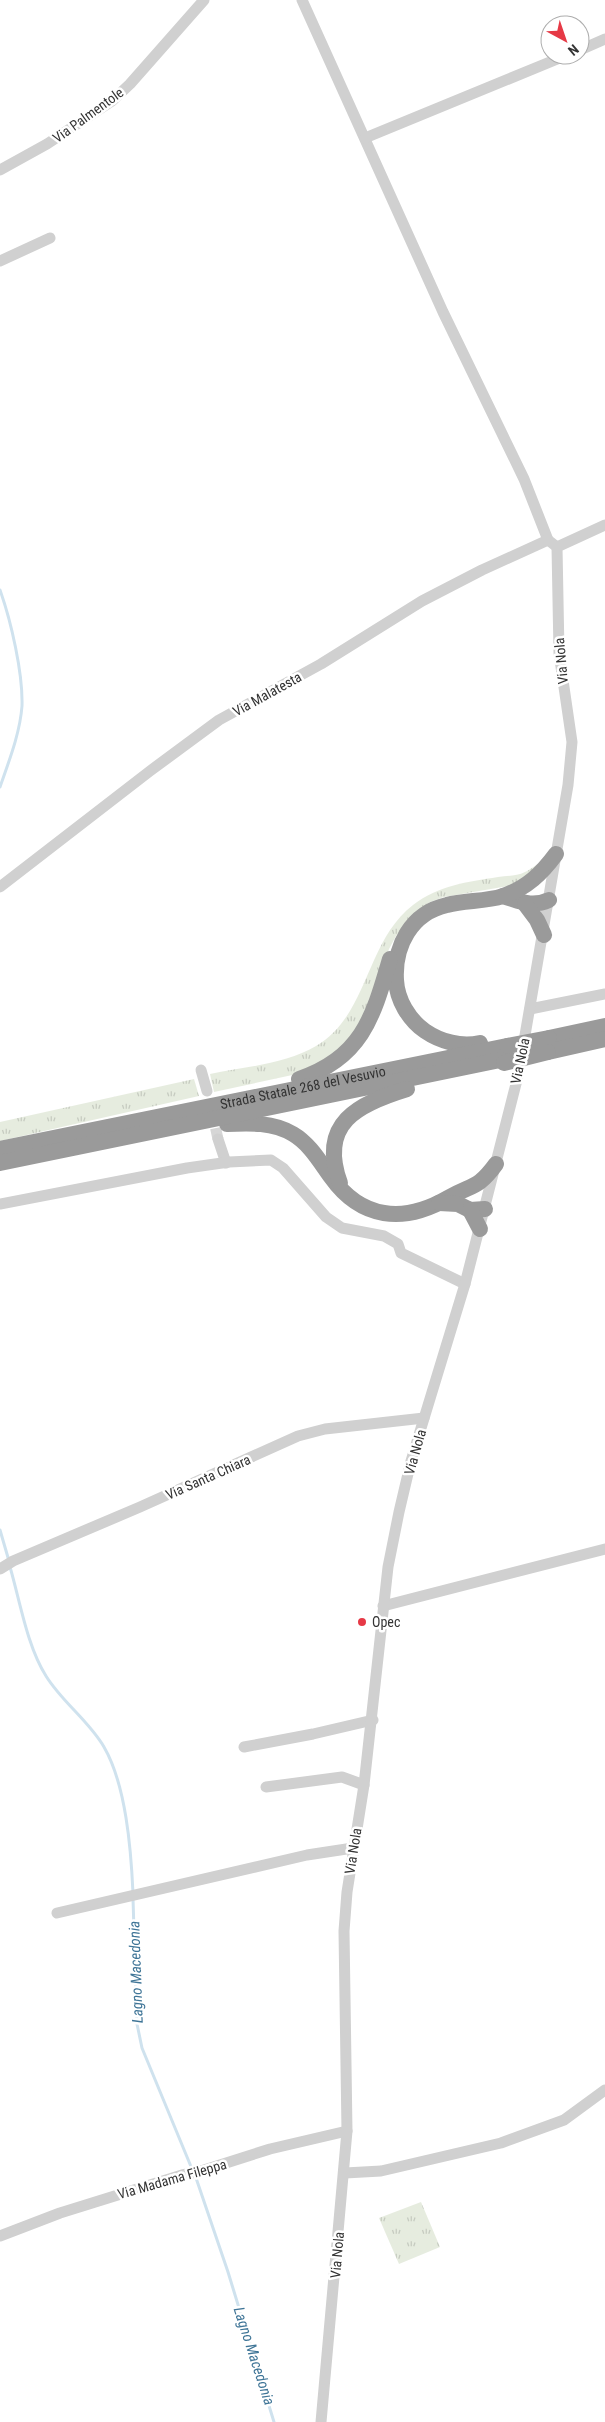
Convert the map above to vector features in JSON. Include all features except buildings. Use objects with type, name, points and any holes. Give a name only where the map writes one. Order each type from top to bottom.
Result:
[{"type":"highway","points":[[506,1051],[475,1044],[458,1044],[438,1039],[419,1027],[403,1005],[396,984],[397,952],[403,937],[427,913],[445,905],[503,896],[526,886],[545,869],[556,854]]},
{"type":"highway","points":[[503,896],[525,904],[537,904],[549,898],[540,888],[526,886]]},
{"type":"highway","points":[[525,904],[537,920],[544,935]]},
{"type":"highway","points":[[199,1109],[317,1073],[338,1061],[351,1049],[369,1023],[390,958],[397,952]]},
{"type":"highway","name":"Strada Statale 268 del Vesuvio","points":[[0,1163],[93,1144],[506,1051],[605,1025]]},
{"type":"highway","name":"Strada Statale 268 del Vesuvio","points":[[549,1040],[605,1039]]},
{"type":"highway","points":[[344,1192],[334,1161],[335,1143],[344,1122],[355,1110],[370,1101],[506,1051]]},
{"type":"highway","name":"Strada Statale 268 del Vesuvio","points":[[0,1150],[199,1109],[506,1051]]},
{"type":"highway","points":[[93,1144],[228,1124],[277,1126],[295,1135],[309,1147],[344,1192],[365,1208],[386,1214],[401,1214],[439,1203],[476,1186],[484,1180],[496,1164]]},
{"type":"highway","points":[[465,1190],[480,1207],[480,1229]]},
{"type":"highway","points":[[439,1203],[480,1207]]},
{"type":"street","name":"Via Palmentole","points":[[0,170],[47,144],[112,101],[130,84],[204,0]]},
{"type":"street","points":[[302,0],[460,348],[524,479],[552,544],[605,525]]},
{"type":"street","points":[[590,46],[605,39]]},
{"type":"street","points":[[365,138],[543,65]]},
{"type":"street","points":[[0,261],[50,238]]},
{"type":"street","name":"Via Nola","points":[[480,1207],[496,1164],[518,1076],[544,935],[572,742],[559,654],[552,544]]},
{"type":"street","name":"Via Malatesta","points":[[0,888],[150,770],[219,720],[321,664],[422,601],[482,570],[552,544]]},
{"type":"street","points":[[530,1009],[605,994]]},
{"type":"street","points":[[201,1070],[207,1091]]},
{"type":"street","points":[[218,1139],[226,1163]]},
{"type":"street","points":[[0,1204],[226,1163],[272,1160],[283,1168],[326,1217],[342,1228],[390,1239],[398,1244],[401,1253],[465,1284]]},
{"type":"street","name":"Via Nola","points":[[321,2422],[345,2173],[347,2132],[344,1931],[347,1892],[372,1720],[383,1606],[404,1488],[480,1229]]},
{"type":"street","name":"Via Santa Chiara","points":[[0,1569],[13,1561],[140,1507],[298,1436],[351,1425],[424,1418]]},
{"type":"street","points":[[383,1606],[605,1549]]},
{"type":"street","points":[[244,1746],[313,1734],[372,1720]]},
{"type":"street","points":[[266,1787],[342,1777],[364,1785]]},
{"type":"street","points":[[57,1913],[307,1855],[353,1848]]},
{"type":"street","points":[[345,2173],[381,2171],[501,2143],[564,2120],[605,2090]]},
{"type":"street","name":"Via Madama Fileppa","points":[[0,2236],[60,2214],[174,2177],[209,2169],[270,2149],[347,2132]]},
{"type":"green space","points":[[547,858],[514,885],[444,897],[430,902],[419,911],[396,936],[389,949],[369,1012],[338,1054],[297,1074],[214,1092],[210,1074],[292,1057],[316,1046],[333,1033],[347,1016],[357,998],[385,938],[397,920],[413,905],[433,893],[454,885],[522,873]]},
{"type":"green space","points":[[194,1079],[199,1096],[0,1141],[0,1122]]},
{"type":"green space","points":[[421,2202],[440,2247],[399,2264],[379,2218]]},
{"type":"waterway","name":"Lagno Macedonia","points":[[0,590],[15,647],[22,693],[21,716],[17,737],[0,787]]},
{"type":"waterway","name":"Lagno Macedonia","points":[[0,1530],[9,1561]]},
{"type":"waterway","name":"Lagno Macedonia","points":[[10,1567],[29,1637],[39,1664],[52,1685],[98,1738],[104,1747],[118,1780],[126,1818],[133,1893]]},
{"type":"waterway","name":"Lagno Macedonia","points":[[133,1899],[137,2024],[142,2048],[192,2169]]},
{"type":"waterway","name":"Lagno Macedonia","points":[[195,2175],[228,2272],[274,2422]]},
{"type":"tunnel","points":[[212,1112],[218,1139]]},
{"type":"place","name":"Opec","points":[[362,1622]]}]
